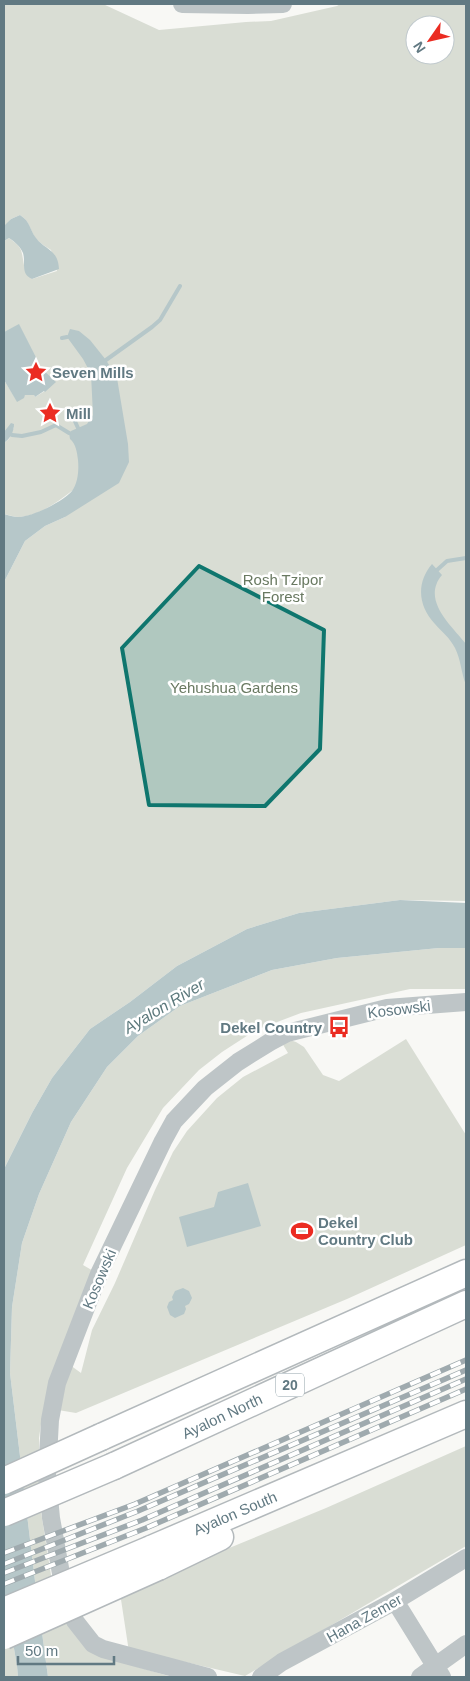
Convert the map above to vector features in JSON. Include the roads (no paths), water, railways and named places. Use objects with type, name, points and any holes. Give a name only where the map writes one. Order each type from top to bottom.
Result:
[{"type":"highway","points":[[4,1482],[466,1273]]},
{"type":"highway","name":"Ayalon North","points":[[4,1513],[114,1466],[466,1304]]},
{"type":"highway","points":[[4,1611],[154,1558],[182,1556],[432,1428],[466,1414]]},
{"type":"highway","points":[[4,1636],[154,1558]]},
{"type":"street","points":[[182,4],[282,4]]},
{"type":"street","name":"Kosowski","points":[[208,1677],[103,1649],[93,1644],[75,1621],[62,1579],[47,1476],[50,1420],[57,1383],[100,1274],[163,1141],[174,1120],[205,1088],[238,1062],[270,1042],[301,1029],[387,1008],[466,1002]]},
{"type":"street","name":"Hana Zemer","points":[[261,1677],[282,1662],[395,1601],[466,1558]]},
{"type":"street","points":[[395,1601],[438,1671]]},
{"type":"street","points":[[420,1677],[438,1671],[466,1644]]},
{"type":"water","points":[[20,215],[28,223],[36,238],[54,254],[59,269],[32,279],[28,277],[24,268],[23,253],[20,248],[9,238],[4,241],[4,226],[11,219]]},
{"type":"water","points":[[19,324],[42,369],[56,382],[45,392],[35,397],[34,395],[25,395],[24,398],[17,402],[4,380],[4,332]]},
{"type":"water","points":[[70,329],[79,331],[90,340],[117,378],[128,444],[129,462],[119,483],[65,517],[45,526],[25,541],[4,582],[4,514],[19,517],[47,508],[62,500],[72,491],[77,480],[77,454],[69,433],[87,424],[93,415],[91,374],[67,337]]},
{"type":"water","points":[[11,423],[14,424],[12,432],[4,443],[4,432]]},
{"type":"water","points":[[432,564],[442,575],[436,584],[436,603],[446,620],[466,644],[466,685],[455,648],[429,617],[422,602],[421,587],[423,579]]},
{"type":"water","name":"Ayalon River","points":[[400,900],[466,903],[466,948],[439,948],[337,958],[272,970],[180,1006],[138,1036],[107,1067],[71,1122],[39,1194],[22,1243],[12,1307],[10,1373],[48,1677],[18,1677],[4,1590],[4,1169],[52,1078],[90,1029],[130,1002],[177,966],[247,929],[299,913]]},
{"type":"water","points":[[248,1183],[261,1226],[187,1247],[179,1217],[214,1207],[218,1192]]},
{"type":"water","points":[[183,1288],[189,1291],[192,1298],[189,1304],[185,1306],[184,1314],[175,1318],[170,1315],[167,1307],[169,1302],[173,1300],[172,1297],[175,1291]]},
{"type":"waterway","points":[[106,360],[160,320],[180,286]]},
{"type":"waterway","points":[[62,338],[67,337]]},
{"type":"waterway","points":[[73,417],[78,428]]},
{"type":"waterway","points":[[12,435],[22,436],[41,432],[56,425],[69,433]]},
{"type":"waterway","points":[[437,570],[447,561],[466,558]]},
{"type":"railway","points":[[4,1553],[135,1504],[466,1360]]},
{"type":"railway","points":[[4,1564],[138,1511],[466,1370]]},
{"type":"railway","points":[[4,1573],[142,1520],[466,1379]]},
{"type":"railway","points":[[4,1584],[146,1528],[466,1389]]},
{"type":"place","name":"Seven Mills","points":[[36,372]]},
{"type":"place","name":"Mill","points":[[50,413]]},
{"type":"place","name":"Dekel Country","points":[[339,1027]]},
{"type":"place","name":"Dekel Country Club","points":[[302,1231]]},
{"type":"park label","name":"Rosh Tzipor Forest","points":[[283,588]]},
{"type":"park label","name":"Yehushua Gardens","points":[[234,687]]}]
